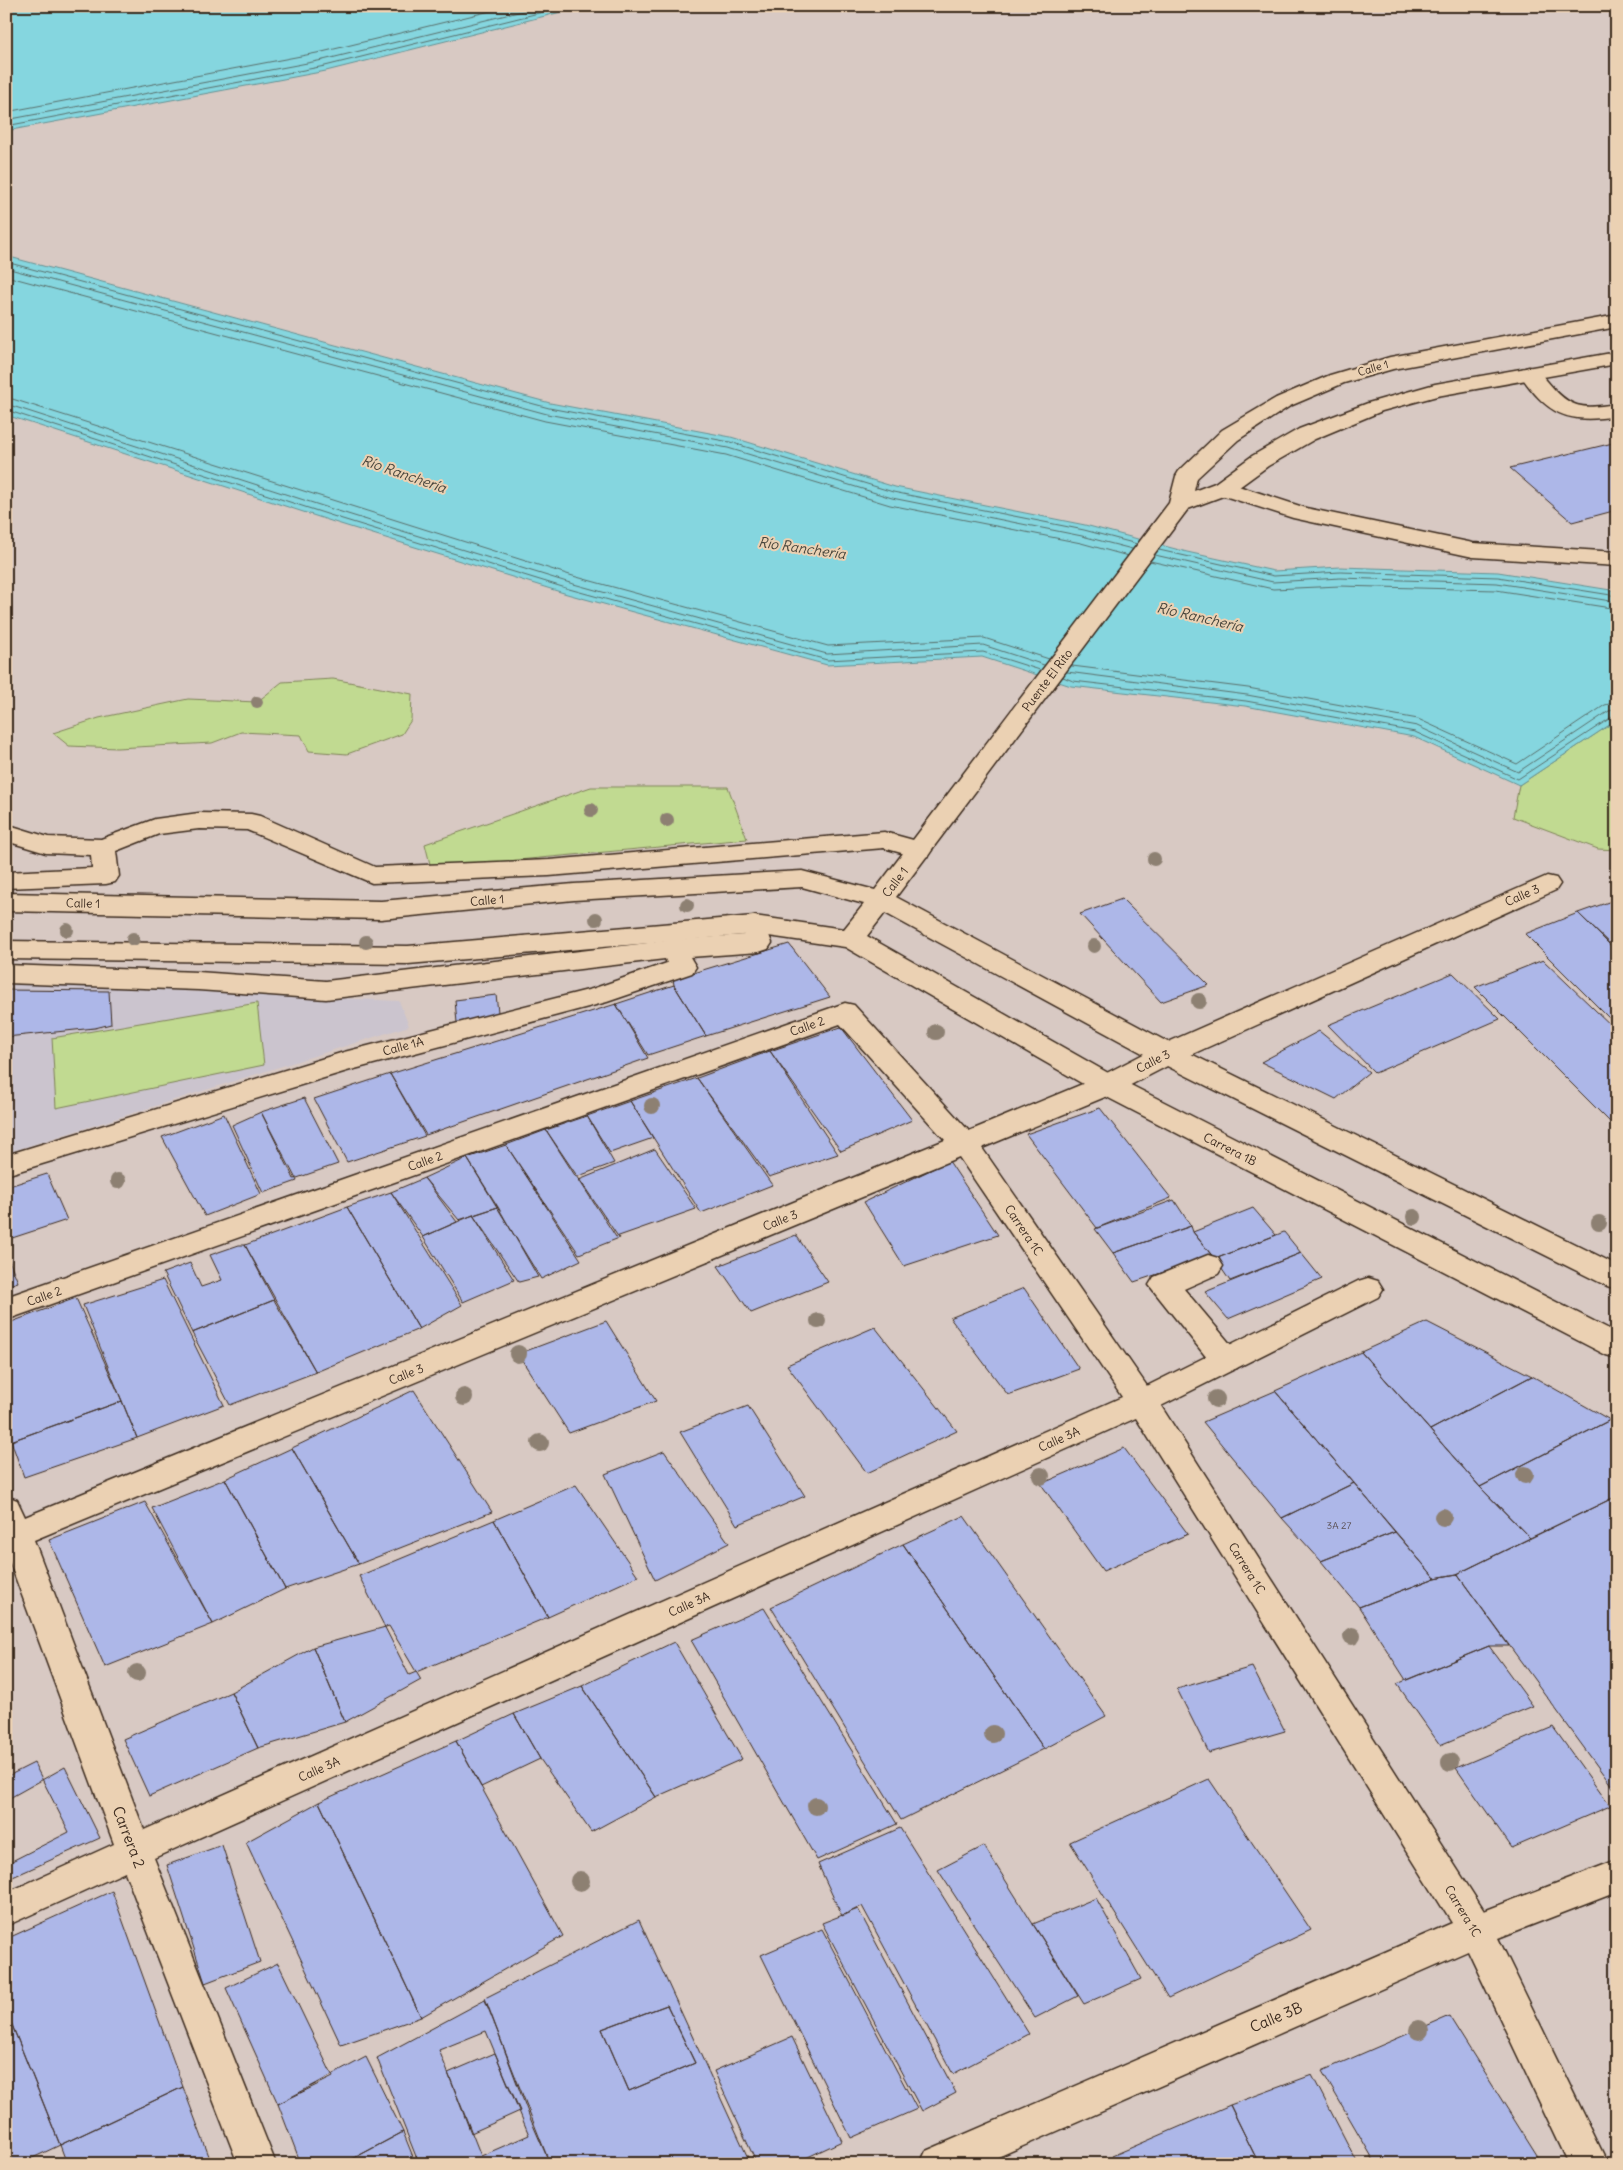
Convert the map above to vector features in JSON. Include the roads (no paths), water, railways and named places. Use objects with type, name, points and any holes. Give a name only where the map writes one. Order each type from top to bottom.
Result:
[{"type":"street","name":"Calle 1","points":[[1162,528],[1180,504],[1187,476],[1230,435],[1283,402],[1337,379],[1390,363],[1617,321]]},
{"type":"street","points":[[1497,342],[1554,400],[1570,411],[1600,412],[1617,410]]},
{"type":"street","points":[[1180,504],[1223,488],[1260,461],[1307,434],[1375,407],[1436,390],[1617,358]]},
{"type":"street","points":[[1223,488],[1301,513],[1473,550],[1617,559]]},
{"type":"street","name":"Puente El Rito","points":[[925,841],[1162,528]]},
{"type":"street","points":[[6,832],[46,844],[103,847],[155,827],[198,821],[251,822],[372,875],[549,868],[884,840],[925,841]]},
{"type":"street","name":"Calle 1","points":[[6,902],[380,910],[574,892],[802,878],[881,900],[925,841]]},
{"type":"street","points":[[6,880],[106,876],[103,847]]},
{"type":"street","name":"Calle 3","points":[[10,1527],[965,1144],[1107,1085],[1167,1054],[1547,884]]},
{"type":"street","points":[[6,950],[408,955],[754,925],[850,939],[881,900],[1167,1054],[1617,1278]]},
{"type":"street","points":[[6,974],[198,981],[326,990],[674,949],[759,943],[754,925]]},
{"type":"street","name":"Carrera 1B","points":[[850,939],[1107,1085],[1617,1348]]},
{"type":"street","name":"Calle 1A","points":[[6,1165],[344,1062],[598,996],[682,966],[674,949]]},
{"type":"street","name":"Carrera 1C","points":[[845,1012],[965,1144],[1142,1402],[1476,1930],[1589,2164]]},
{"type":"street","name":"Calle 2","points":[[6,1310],[845,1012]]},
{"type":"street","points":[[1208,1266],[1164,1285],[1226,1360]]},
{"type":"street","name":"Calle 3A","points":[[6,1910],[134,1851],[1142,1402],[1368,1289]]},
{"type":"street","name":"Carrera 2","points":[[10,1527],[134,1851],[257,2164]]},
{"type":"street","name":"Calle 3B","points":[[939,2164],[1476,1930],[1617,1876]]},
{"type":"water","points":[[6,6],[585,6],[326,71],[6,131]]},
{"type":"water","name":"Río Ranchería","points":[[6,256],[550,403],[731,437],[895,487],[1085,525],[1187,552],[1274,571],[1340,567],[1498,572],[1617,591],[1617,720],[1519,785],[1414,737],[1245,706],[1071,686],[982,657],[827,665],[567,594],[334,522],[6,415]]}]
